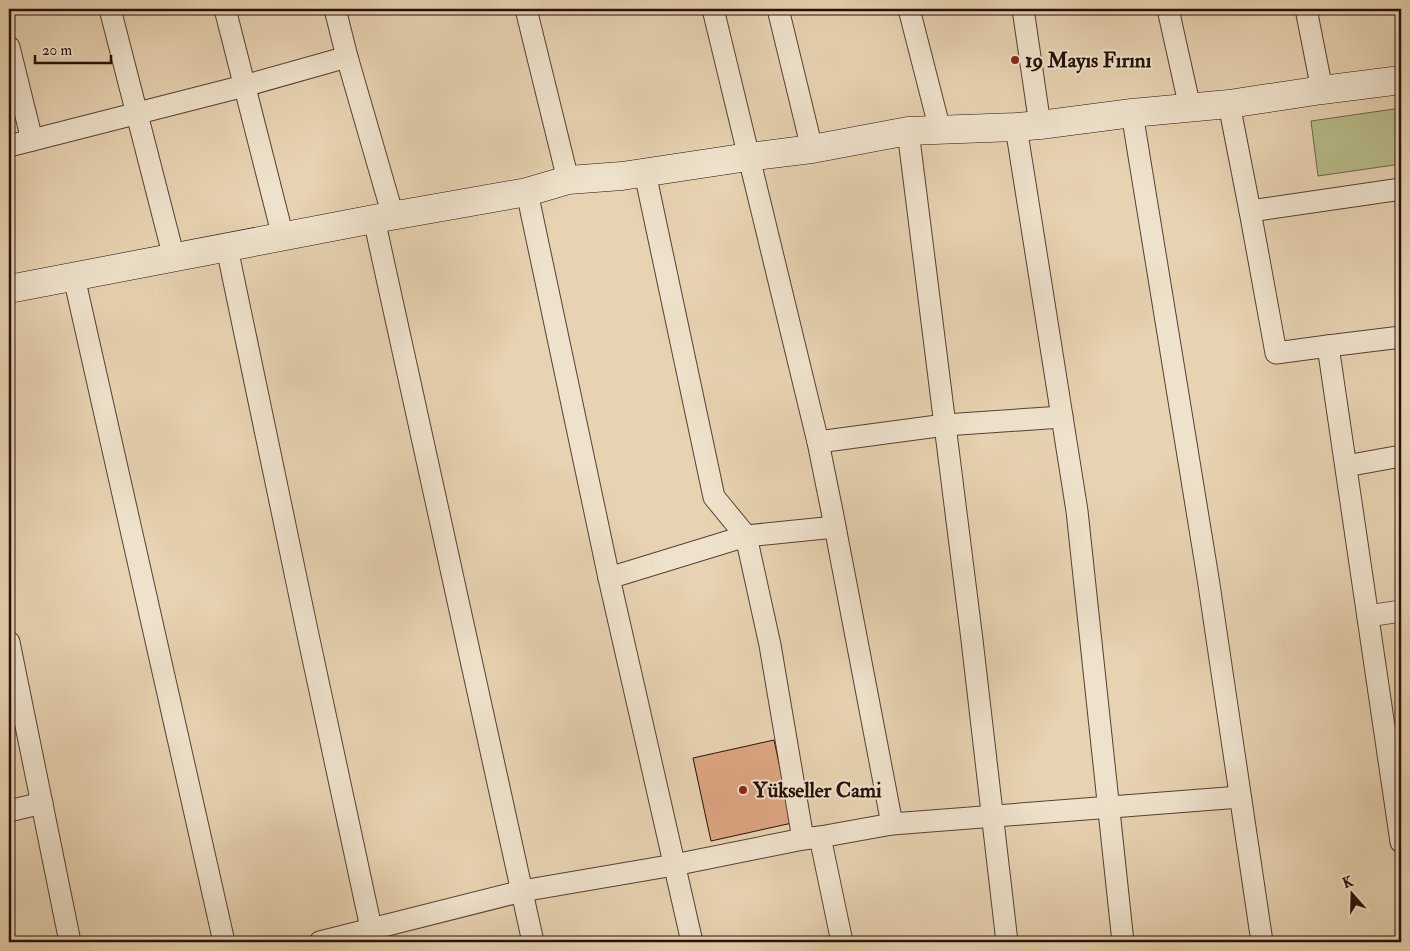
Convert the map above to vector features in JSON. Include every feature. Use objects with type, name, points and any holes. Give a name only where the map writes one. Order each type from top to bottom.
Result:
[{"type":"main road","points":[[9,289],[526,192],[568,180],[645,173],[812,149],[908,131],[1028,126],[1132,113],[1229,104],[1401,80]]},
{"type":"street","points":[[110,9],[174,258]]},
{"type":"street","points":[[224,9],[283,237]]},
{"type":"street","points":[[335,9],[383,218],[445,545],[533,942]]},
{"type":"street","points":[[526,9],[568,180]]},
{"type":"street","points":[[713,9],[818,442],[892,824]]},
{"type":"street","points":[[778,9],[812,149]]},
{"type":"street","points":[[909,9],[940,130]]},
{"type":"street","points":[[1023,9],[1028,126],[1062,417],[1077,511],[1123,942]]},
{"type":"street","points":[[1168,9],[1190,108]]},
{"type":"street","points":[[1306,9],[1322,90]]},
{"type":"street","points":[[9,47],[32,140]]},
{"type":"street","points":[[9,146],[244,86],[347,57]]},
{"type":"street","points":[[1229,104],[1276,353],[1401,337]]},
{"type":"street","points":[[1132,113],[1208,578],[1262,942]]},
{"type":"street","points":[[908,131],[972,640],[1007,942]]},
{"type":"street","points":[[645,173],[714,497],[746,536],[812,838],[842,942]]},
{"type":"street","points":[[1250,212],[1401,189]]},
{"type":"street","points":[[526,192],[692,942]]},
{"type":"street","points":[[227,248],[373,936]]},
{"type":"street","points":[[74,277],[224,942]]},
{"type":"street","points":[[1328,346],[1368,616],[1398,791],[1401,842]]},
{"type":"street","points":[[818,442],[945,425],[1062,417]]},
{"type":"street","points":[[1346,466],[1401,456]]},
{"type":"street","points":[[610,578],[746,536],[835,527]]},
{"type":"street","points":[[1368,616],[1401,611]]},
{"type":"street","points":[[9,642],[70,942]]},
{"type":"street","points":[[320,942],[373,936],[522,891],[892,824],[1240,797]]},
{"type":"street","points":[[9,811],[42,803]]},
{"type":"green space","points":[[1401,108],[1401,164],[1318,176],[1311,121]]},
{"type":"building","name":"Yükseller Cami","points":[[774,740],[792,823],[711,841],[693,758]]},
{"type":"place","name":"19 Mayıs Fırını","points":[[1015,60]]},
{"type":"place","name":"Yükseller Cami","points":[[743,790]]}]
